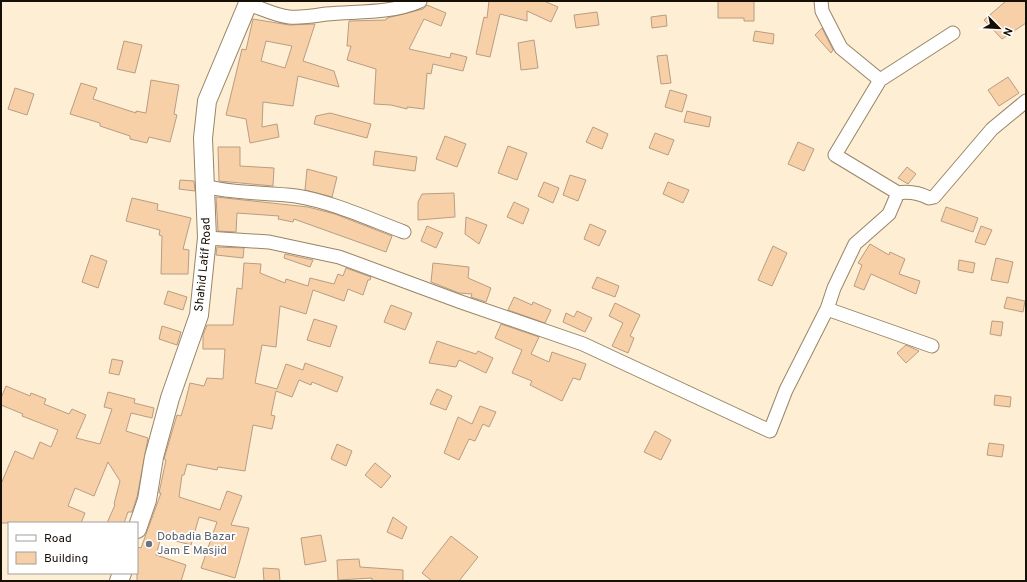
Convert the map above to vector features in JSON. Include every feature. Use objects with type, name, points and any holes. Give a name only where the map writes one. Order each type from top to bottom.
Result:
[{"type":"street","points":[[248,2],[287,17],[309,18],[325,14],[390,10],[407,7],[420,1]]},
{"type":"street","points":[[821,1],[822,11],[841,48],[880,80]]},
{"type":"street","name":"Shahid Latif Road","points":[[138,525],[147,500],[154,458],[170,398],[199,315],[207,238],[204,186],[206,101],[248,2]]},
{"type":"street","points":[[954,34],[880,80],[834,155],[898,193],[919,193],[930,198],[934,197],[992,129],[1026,101]]},
{"type":"street","points":[[204,186],[219,190],[296,196],[334,206],[404,232]]},
{"type":"street","points":[[207,238],[268,242],[339,257],[461,302],[583,344],[770,432],[786,390],[827,309],[834,288],[855,244],[889,214],[898,193]]},
{"type":"street","points":[[827,309],[932,346]]},
{"type":"building","points":[[489,1],[544,1],[558,7],[551,22],[527,11],[527,21],[500,14],[490,57],[476,54],[484,17],[487,18]]},
{"type":"building","points":[[718,1],[754,1],[754,21],[744,21],[744,18],[718,18]]},
{"type":"building","points":[[1006,1],[1026,1],[1026,23],[1002,39],[984,20]]},
{"type":"building","points":[[427,5],[446,13],[441,26],[424,19],[409,49],[450,58],[451,53],[467,57],[463,71],[433,64],[431,74],[427,73],[424,109],[407,107],[407,109],[391,105],[374,104],[376,69],[347,60],[351,46],[347,46],[349,21],[386,20],[387,18],[423,9]]},
{"type":"building","points":[[597,12],[599,25],[576,28],[574,15]]},
{"type":"building","points":[[666,15],[667,26],[652,28],[651,17]]},
{"type":"building","points":[[253,19],[289,25],[315,24],[303,61],[334,71],[339,87],[298,76],[293,106],[263,102],[262,127],[277,124],[279,137],[250,143],[246,119],[226,115],[242,49],[246,50]],"holes":[[[266,41],[292,46],[285,68],[261,61]]]},
{"type":"building","points":[[822,28],[833,50],[831,53],[815,35]]},
{"type":"building","points":[[755,31],[774,34],[773,44],[753,41]]},
{"type":"building","points":[[534,40],[538,68],[521,70],[518,43]]},
{"type":"building","points":[[124,41],[142,45],[135,73],[117,69]]},
{"type":"building","points":[[667,55],[671,83],[661,84],[657,56]]},
{"type":"building","points":[[1008,77],[1019,93],[999,106],[988,90]]},
{"type":"building","points":[[151,80],[179,85],[174,114],[177,115],[170,142],[149,137],[147,143],[130,139],[130,136],[100,126],[100,123],[70,114],[81,83],[97,88],[93,99],[136,113],[136,111],[146,113]]},
{"type":"building","points":[[15,88],[34,94],[27,115],[8,109]]},
{"type":"building","points":[[670,90],[687,95],[682,112],[665,107]]},
{"type":"building","points":[[687,111],[711,117],[709,127],[684,122]]},
{"type":"building","points":[[330,113],[371,124],[367,138],[314,124],[316,116]]},
{"type":"building","points":[[593,127],[608,134],[602,149],[586,142]]},
{"type":"building","points":[[655,133],[674,140],[668,155],[649,148]]},
{"type":"building","points":[[445,136],[466,144],[457,167],[436,159]]},
{"type":"building","points":[[798,142],[814,149],[804,171],[788,164]]},
{"type":"building","points":[[508,146],[527,153],[517,180],[498,173]]},
{"type":"building","points":[[218,147],[240,147],[240,166],[274,168],[273,186],[219,181]]},
{"type":"building","points":[[375,151],[417,157],[415,171],[373,165]]},
{"type":"building","points":[[907,167],[916,174],[908,184],[898,178]]},
{"type":"building","points":[[307,169],[337,177],[332,197],[305,190]]},
{"type":"building","points":[[570,175],[586,180],[578,201],[563,195]]},
{"type":"building","points":[[180,180],[194,181],[195,191],[179,189]]},
{"type":"building","points":[[544,182],[559,188],[553,203],[538,196]]},
{"type":"building","points":[[668,182],[689,190],[683,203],[663,194]]},
{"type":"building","points":[[454,193],[455,217],[418,220],[418,202],[422,194]]},
{"type":"building","points":[[216,197],[308,207],[335,214],[392,236],[386,252],[294,219],[293,222],[278,219],[279,216],[237,213],[236,232],[218,231]]},
{"type":"building","points":[[132,198],[158,204],[157,210],[191,218],[183,249],[189,250],[188,274],[161,274],[162,236],[159,235],[160,230],[126,221]]},
{"type":"building","points":[[514,202],[529,209],[523,224],[507,217]]},
{"type":"building","points":[[946,207],[978,218],[973,232],[941,221]]},
{"type":"building","points":[[466,217],[487,225],[479,244],[465,234]]},
{"type":"building","points":[[590,224],[606,231],[599,246],[584,239]]},
{"type":"building","points":[[427,226],[443,233],[436,248],[421,241]]},
{"type":"building","points":[[981,226],[992,230],[985,245],[975,242]]},
{"type":"building","points":[[870,244],[889,255],[890,252],[905,259],[899,274],[920,281],[916,294],[871,274],[864,290],[854,286],[862,265],[858,263]]},
{"type":"building","points":[[773,246],[787,253],[772,286],[758,280]]},
{"type":"building","points":[[217,247],[244,248],[243,258],[216,255]]},
{"type":"building","points":[[285,254],[313,260],[310,267],[284,258]]},
{"type":"building","points":[[91,255],[107,261],[98,288],[82,282]]},
{"type":"building","points":[[996,258],[1013,262],[1008,283],[991,280]]},
{"type":"building","points":[[959,260],[975,263],[973,273],[958,270]]},
{"type":"building","points":[[244,263],[261,264],[260,273],[285,283],[286,279],[308,286],[310,278],[334,284],[338,274],[343,276],[346,268],[371,277],[370,280],[368,280],[363,295],[348,289],[344,301],[313,290],[306,314],[280,306],[276,347],[262,345],[255,383],[277,389],[286,364],[303,370],[305,363],[343,377],[337,392],[312,382],[311,385],[299,380],[292,397],[276,391],[271,415],[275,416],[272,429],[253,425],[245,471],[218,467],[217,470],[187,464],[184,475],[182,475],[179,497],[220,510],[227,491],[242,496],[231,525],[249,528],[235,578],[201,568],[217,522],[199,517],[191,545],[161,537],[156,555],[186,565],[181,581],[137,581],[138,547],[141,548],[161,493],[159,493],[166,460],[164,459],[177,415],[181,416],[190,383],[204,386],[207,378],[223,379],[225,349],[203,349],[203,335],[207,325],[233,325],[237,288],[242,289]]},
{"type":"building","points":[[433,263],[469,267],[468,278],[491,288],[486,302],[471,297],[472,294],[459,293],[431,282]]},
{"type":"building","points":[[597,277],[619,286],[615,297],[592,288]]},
{"type":"building","points":[[168,291],[187,297],[183,310],[164,304]]},
{"type":"building","points":[[514,297],[532,305],[533,302],[551,310],[545,323],[508,310]]},
{"type":"building","points":[[1007,297],[1025,301],[1023,312],[1004,308]]},
{"type":"building","points":[[615,303],[640,315],[630,336],[634,338],[628,353],[612,346],[623,323],[609,316]]},
{"type":"building","points":[[391,305],[412,313],[405,330],[384,322]]},
{"type":"building","points":[[577,311],[592,318],[585,332],[563,322],[566,313],[574,317]]},
{"type":"building","points":[[314,319],[337,326],[330,347],[307,340]]},
{"type":"building","points":[[992,321],[1003,322],[1001,336],[990,334]]},
{"type":"building","points":[[501,324],[539,337],[531,354],[549,362],[552,352],[586,364],[580,380],[573,378],[562,401],[530,385],[532,381],[512,373],[522,350],[495,338]]},
{"type":"building","points":[[162,326],[181,332],[177,345],[159,339]]},
{"type":"building","points":[[437,341],[476,354],[478,351],[493,358],[486,373],[459,360],[456,367],[429,363]]},
{"type":"building","points":[[906,345],[919,351],[906,363],[897,353]]},
{"type":"building","points":[[112,359],[123,361],[119,375],[109,373]]},
{"type":"building","points":[[6,386],[30,396],[31,393],[46,399],[44,404],[69,414],[72,409],[86,415],[76,438],[100,444],[112,409],[104,407],[108,392],[135,399],[134,403],[154,408],[152,418],[131,413],[126,431],[148,438],[137,497],[132,512],[128,512],[124,522],[107,522],[115,505],[120,481],[108,462],[94,496],[75,488],[68,506],[85,513],[81,522],[1,523],[1,484],[15,451],[33,459],[40,442],[51,447],[58,430],[22,416],[23,414],[1,405],[1,398]]},
{"type":"building","points":[[437,389],[452,396],[446,410],[430,404]]},
{"type":"building","points":[[995,395],[1011,397],[1010,407],[994,405]]},
{"type":"building","points":[[480,406],[496,412],[489,427],[483,424],[475,441],[469,439],[459,460],[444,453],[458,417],[472,424]]},
{"type":"building","points":[[655,431],[671,440],[661,460],[644,452]]},
{"type":"building","points":[[989,443],[1004,445],[1002,457],[987,455]]},
{"type":"building","points":[[337,444],[352,451],[346,466],[331,459]]},
{"type":"building","points":[[375,463],[391,476],[381,488],[365,475]]},
{"type":"building","points":[[393,517],[407,527],[402,539],[387,532]]},
{"type":"building","points":[[321,535],[326,561],[305,565],[301,538]]},
{"type":"building","points":[[451,536],[478,557],[459,581],[432,581],[422,573]]},
{"type":"building","points":[[359,559],[360,567],[403,570],[403,581],[372,581],[372,578],[338,580],[337,560]]},
{"type":"building","points":[[263,568],[279,569],[280,581],[264,581]]},
{"type":"place","name":"Dobadia Bazar Jam E Masjid","points":[[149,544]]}]
